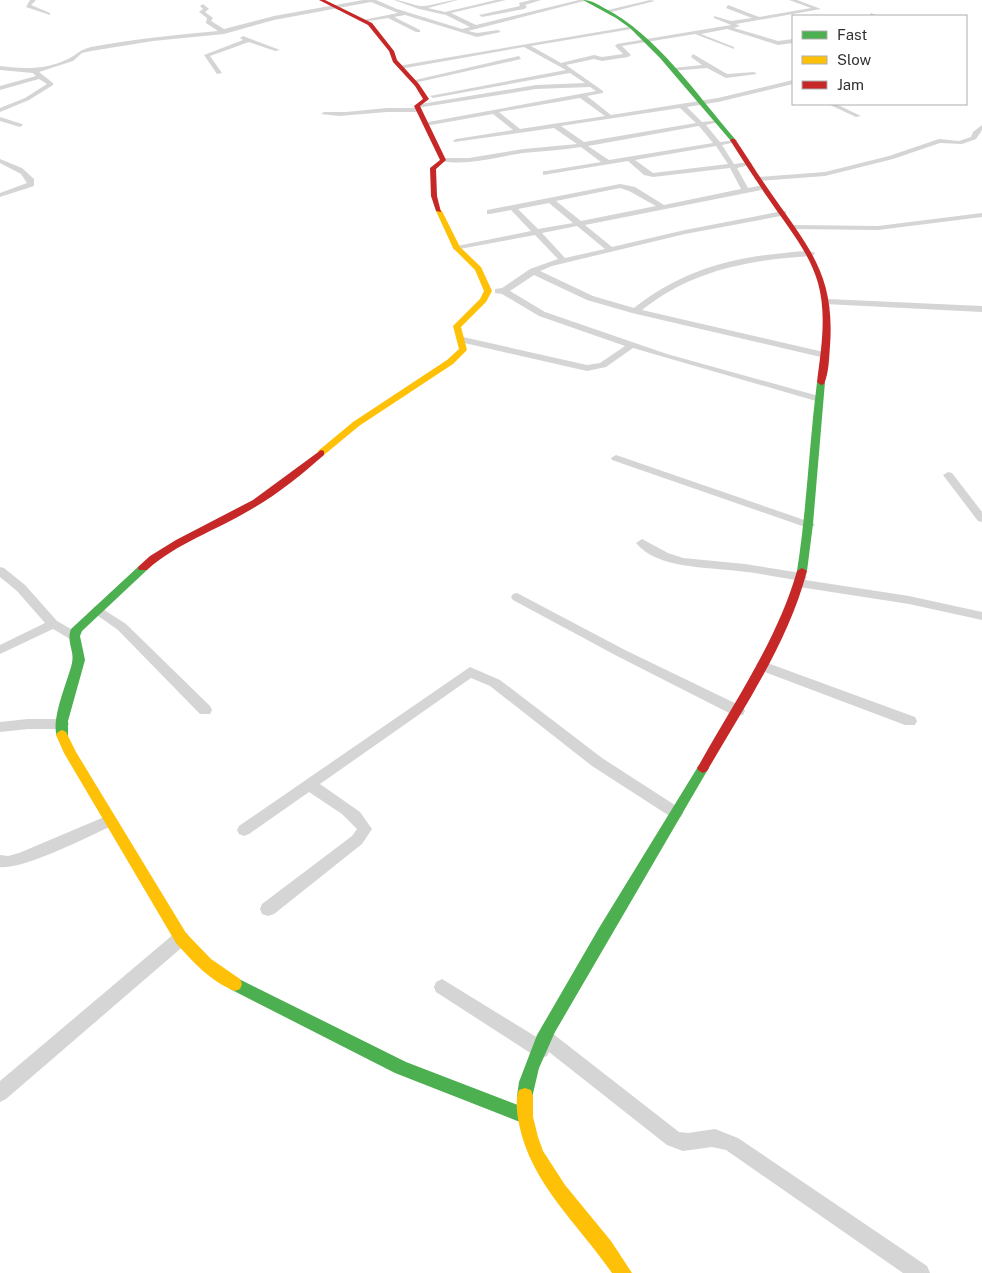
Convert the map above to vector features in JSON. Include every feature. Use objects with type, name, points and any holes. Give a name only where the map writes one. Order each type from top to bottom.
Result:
[{"type":"street","points":[[33,0],[28,6],[48,14]]},
{"type":"street","points":[[321,0],[370,24],[391,51],[395,61],[414,81],[425,124],[442,160]]},
{"type":"street","points":[[0,88],[71,60],[80,52],[91,49],[153,39],[225,32],[274,18],[362,1],[371,0],[405,13],[479,35],[498,32]]},
{"type":"street","points":[[397,0],[446,13],[475,27]]},
{"type":"street","points":[[418,7],[455,0]]},
{"type":"street","points":[[446,13],[503,0]]},
{"type":"street","points":[[482,15],[523,7],[521,4],[538,0]]},
{"type":"street","points":[[462,30],[585,0],[632,27],[646,40],[735,141],[761,183],[811,254],[817,266],[828,302],[825,355],[819,399],[809,525],[800,580],[786,621],[710,760],[622,899],[543,1044],[526,1087],[525,1116],[532,1146],[545,1172],[570,1207],[601,1242],[623,1273]]},
{"type":"street","points":[[607,11],[652,0]]},
{"type":"street","points":[[560,65],[594,57],[602,60],[628,55],[618,46],[646,40],[696,34],[759,19],[818,9],[800,2],[748,15]]},
{"type":"street","points":[[203,6],[206,9],[202,12],[210,18],[208,22],[225,32],[277,50]]},
{"type":"street","points":[[728,7],[759,19]]},
{"type":"street","points":[[365,21],[405,13]]},
{"type":"street","points":[[388,16],[418,31]]},
{"type":"street","points":[[716,16],[729,26],[778,43],[792,41]]},
{"type":"street","points":[[400,67],[632,27]]},
{"type":"street","points":[[696,34],[732,48]]},
{"type":"street","points":[[219,73],[207,55],[249,40]]},
{"type":"street","points":[[425,124],[456,120],[601,92],[571,71],[526,46]]},
{"type":"street","points":[[693,56],[726,76],[754,74]]},
{"type":"street","points":[[414,81],[520,58]]},
{"type":"street","points":[[504,62],[511,66]]},
{"type":"street","points":[[673,70],[708,66]]},
{"type":"street","points":[[0,68],[38,74],[51,84],[27,99],[0,110]]},
{"type":"street","points":[[475,69],[482,74]]},
{"type":"street","points":[[518,70],[531,79]]},
{"type":"street","points":[[324,114],[399,111],[496,85],[571,71]]},
{"type":"street","points":[[489,80],[496,85]]},
{"type":"street","points":[[456,141],[701,102],[792,82]]},
{"type":"street","points":[[785,84],[792,87]]},
{"type":"street","points":[[420,104],[455,101],[536,87],[592,85]]},
{"type":"street","points":[[536,87],[556,101]]},
{"type":"street","points":[[582,96],[609,116]]},
{"type":"street","points":[[680,105],[702,124],[719,144],[746,190]]},
{"type":"street","points":[[833,105],[858,116]]},
{"type":"street","points":[[495,112],[518,131]]},
{"type":"street","points":[[0,119],[20,125]]},
{"type":"street","points":[[456,120],[463,126]]},
{"type":"street","points":[[488,291],[473,262],[457,248],[443,221],[434,196],[433,168],[442,160],[469,160],[582,144],[717,121]]},
{"type":"street","points":[[555,125],[608,163]]},
{"type":"street","points":[[457,248],[746,190],[761,183],[808,177],[854,168],[939,141],[960,143],[968,141],[974,138],[975,134],[982,127]]},
{"type":"street","points":[[470,132],[477,138]]},
{"type":"street","points":[[546,173],[735,141]]},
{"type":"street","points":[[629,159],[647,173],[653,174],[749,164]]},
{"type":"street","points":[[0,160],[27,174],[31,184],[0,195]]},
{"type":"street","points":[[490,212],[620,186],[632,189],[661,206]]},
{"type":"street","points":[[550,200],[610,249]]},
{"type":"street","points":[[513,208],[564,261]]},
{"type":"street","points":[[504,291],[533,271],[564,261],[610,249],[783,213]]},
{"type":"street","points":[[793,227],[885,227],[982,215]]},
{"type":"street","points":[[635,311],[656,294],[700,271],[712,267],[768,256],[811,254]]},
{"type":"street","points":[[533,271],[570,290],[635,311],[825,355]]},
{"type":"street","points":[[488,291],[504,291],[542,314],[664,356],[819,399]]},
{"type":"street","points":[[488,291],[483,300],[457,326],[456,331],[463,340],[464,347],[462,352],[450,362],[356,424],[277,489],[246,509],[165,551],[150,562],[77,629],[74,636],[79,652],[79,660],[62,724],[62,735],[70,753],[181,938],[200,960],[222,977],[298,1018],[402,1068],[525,1116]]},
{"type":"street","points":[[828,302],[982,309]]},
{"type":"street","points":[[463,340],[587,368],[603,365],[632,345]]},
{"type":"street","points":[[616,458],[809,525]]},
{"type":"street","points":[[948,475],[982,519]]},
{"type":"street","points":[[642,543],[663,557],[679,562],[728,566],[909,600],[982,616]]},
{"type":"street","points":[[0,571],[21,588],[53,624],[74,636]]},
{"type":"street","points":[[517,597],[621,653],[738,711]]},
{"type":"street","points":[[98,610],[122,627],[205,710]]},
{"type":"street","points":[[0,650],[53,624]]},
{"type":"street","points":[[762,666],[910,721]]},
{"type":"street","points":[[244,830],[470,672],[495,684],[597,762],[676,812]]},
{"type":"street","points":[[0,727],[28,724],[62,724]]},
{"type":"street","points":[[268,909],[357,840],[365,829],[362,822],[355,816],[308,784]]},
{"type":"street","points":[[0,861],[8,862],[21,859],[110,821]]},
{"type":"street","points":[[1,1092],[181,938]]},
{"type":"street","points":[[442,988],[543,1044],[673,1139],[686,1143],[712,1138],[732,1144],[920,1273]]},
{"type":"traffic: fast","points":[[585,0],[618,17],[632,27],[662,57],[733,140]]},
{"type":"traffic: fast","points":[[802,571],[806,547],[821,382]]},
{"type":"traffic: fast","points":[[62,735],[62,721],[79,660],[74,636],[77,629],[143,568]]},
{"type":"traffic: fast","points":[[525,1096],[527,1082],[536,1054],[550,1027],[703,768]]},
{"type":"traffic: fast","points":[[235,984],[401,1068],[525,1116]]},
{"type":"traffic: slow","points":[[321,453],[356,424],[450,362],[463,350],[457,326],[483,300],[488,291],[478,269],[457,248],[439,211]]},
{"type":"traffic: slow","points":[[62,735],[70,753],[181,938],[206,964],[235,984]]},
{"type":"traffic: slow","points":[[525,1096],[525,1117],[537,1156],[559,1191],[623,1273]]},
{"type":"traffic: jam","points":[[321,0],[370,24],[391,51],[395,61],[417,85],[426,99],[417,106],[443,160],[433,168],[434,196],[439,211]]},
{"type":"traffic: jam","points":[[733,140],[812,257],[818,270],[825,298],[827,319],[821,382]]},
{"type":"traffic: jam","points":[[143,568],[154,558],[179,542],[257,502],[321,453]]},
{"type":"traffic: jam","points":[[703,768],[780,632],[795,596],[802,571]]}]
